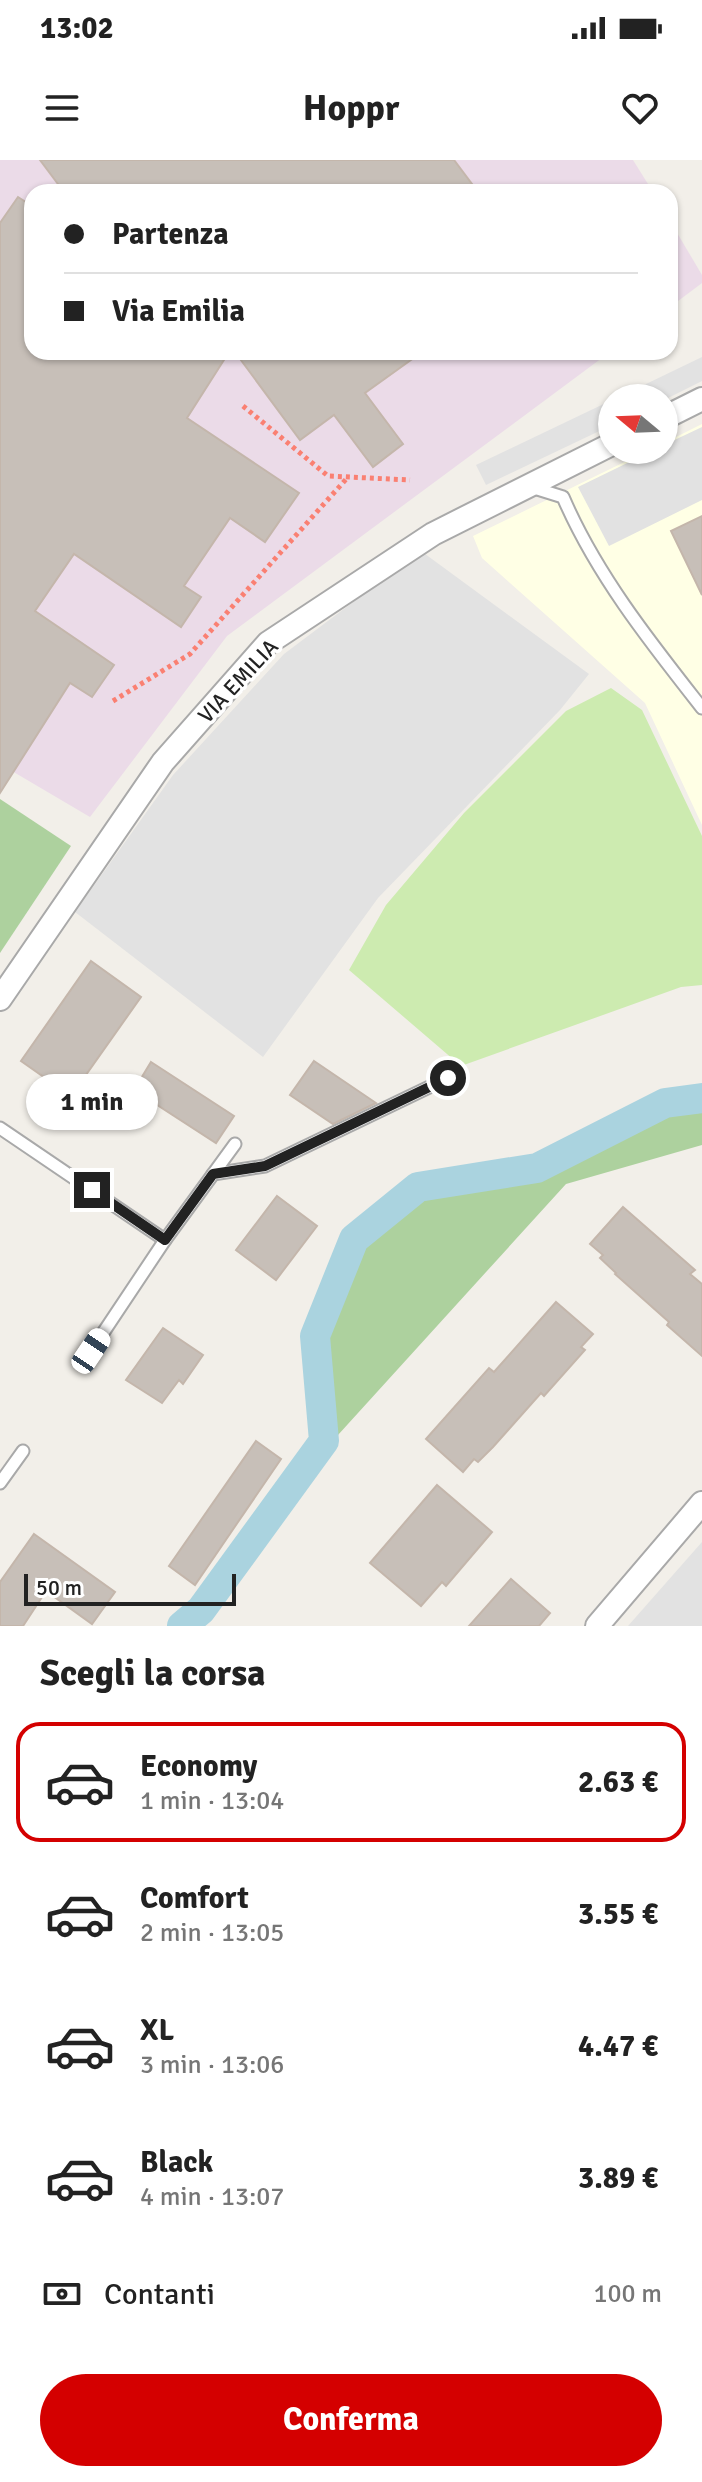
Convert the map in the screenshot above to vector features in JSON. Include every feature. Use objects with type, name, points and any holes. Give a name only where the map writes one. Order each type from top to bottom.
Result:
[{"type":"street","points":[[678,411],[702,399]]},
{"type":"street","name":"VIA EMILIA","points":[[0,999],[163,762],[268,643],[433,534],[598,451]]},
{"type":"street","points":[[597,1626],[702,1503]]},
{"type":"lane","points":[[528,486],[563,497],[578,532],[638,625],[702,708]]},
{"type":"lane","points":[[213,1174],[265,1166],[448,1078]]},
{"type":"lane","points":[[0,1128],[165,1240]]},
{"type":"lane","points":[[91,1351],[165,1240],[235,1144]]},
{"type":"lane","points":[[0,1483],[23,1451]]},
{"type":"path","points":[[243,406],[328,476],[410,480]]},
{"type":"path","points":[[113,701],[190,654],[348,477]]},
{"type":"shaded area","points":[[0,160],[633,160],[648,184],[24,184],[24,360],[599,360],[227,636],[90,817],[0,764]]},
{"type":"shaded area","points":[[678,234],[702,275],[702,283],[678,301]]},
{"type":"shaded area","points":[[702,357],[702,381],[678,393],[678,384],[646,384]]},
{"type":"shaded area","points":[[598,407],[598,432],[486,485],[476,465]]},
{"type":"shaded area","points":[[702,424],[702,825],[645,703],[482,558],[473,536],[620,464],[678,464],[678,436]]},
{"type":"shaded area","points":[[702,427],[702,500],[609,546],[578,487],[625,464],[678,464],[678,438]]},
{"type":"shaded area","points":[[421,551],[589,674],[560,710],[378,898],[263,1057],[75,912],[173,775],[284,654]]},
{"type":"shaded area","points":[[702,1542],[702,1626],[628,1626]]},
{"type":"green space","points":[[611,688],[642,710],[702,836],[702,985],[681,987],[461,1066],[349,970],[386,905],[464,813],[566,711]]},
{"type":"green space","points":[[0,799],[71,846],[0,953]]},
{"type":"green space","points":[[702,1104],[702,1145],[566,1184],[338,1435],[326,1340],[362,1242],[423,1189],[539,1173],[667,1108]]},
{"type":"building","points":[[40,160],[454,160],[472,184],[58,184]]},
{"type":"building","points":[[18,197],[24,201],[24,360],[224,360],[187,418],[299,493],[265,542],[230,518],[184,586],[201,597],[181,627],[74,554],[35,611],[114,665],[92,697],[70,683],[0,793],[0,223]]},
{"type":"building","points":[[241,360],[411,360],[365,393],[403,444],[373,467],[334,415],[300,440]]},
{"type":"building","points":[[702,516],[702,595],[671,531]]},
{"type":"building","points":[[91,961],[141,997],[71,1096],[21,1061]]},
{"type":"building","points":[[314,1061],[376,1103],[333,1124],[290,1095]]},
{"type":"building","points":[[151,1062],[234,1116],[216,1143],[134,1090]]},
{"type":"building","points":[[277,1196],[317,1226],[276,1280],[236,1250]]},
{"type":"building","points":[[623,1207],[695,1270],[690,1274],[702,1284],[702,1356],[615,1274],[600,1258],[603,1255],[590,1244]]},
{"type":"building","points":[[556,1302],[593,1334],[581,1347],[585,1350],[478,1462],[474,1459],[463,1472],[426,1439],[489,1368],[494,1372]]},
{"type":"building","points":[[163,1328],[203,1355],[183,1384],[179,1380],[162,1403],[126,1380]]},
{"type":"building","points":[[256,1441],[281,1459],[195,1585],[169,1566]]},
{"type":"building","points":[[437,1485],[492,1532],[446,1586],[442,1582],[421,1606],[370,1563]]},
{"type":"building","points":[[34,1534],[115,1592],[92,1624],[46,1591],[23,1626],[0,1626],[0,1582]]},
{"type":"building","points":[[511,1579],[550,1613],[539,1626],[469,1626]]},
{"type":"waterway","points":[[182,1626],[201,1610],[324,1441],[315,1336],[354,1239],[418,1187],[537,1168],[665,1103],[702,1098]]},
{"type":"route","points":[[92,1190],[165,1240],[213,1174],[265,1166],[448,1078]]}]
